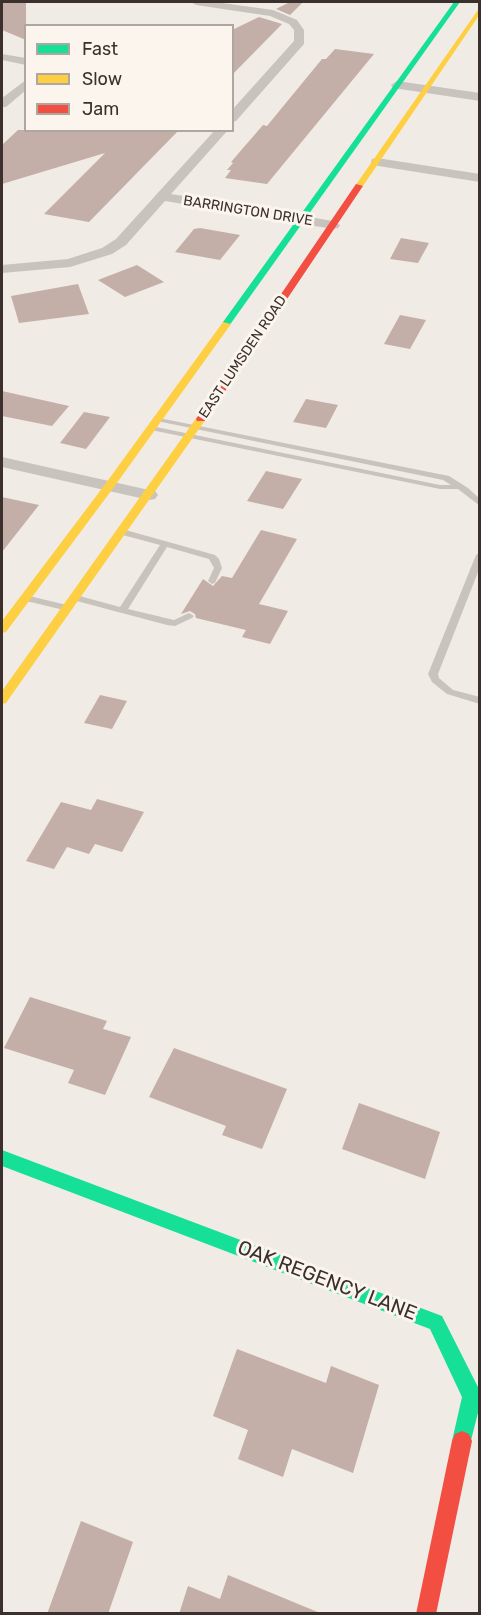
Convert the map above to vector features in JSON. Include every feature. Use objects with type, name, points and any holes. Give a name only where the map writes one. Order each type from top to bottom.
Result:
[{"type":"main road","name":"EAST LUMSDEN ROAD","points":[[2,629],[110,485],[457,2]]},
{"type":"main road","name":"EAST LUMSDEN ROAD","points":[[2,700],[149,495],[480,9]]},
{"type":"main road","name":"OAK REGENCY LANE","points":[[2,1158],[436,1322],[472,1396],[426,1614]]},
{"type":"street","points":[[196,2],[273,13],[293,22],[299,30],[300,42],[234,116]]},
{"type":"street","points":[[2,57],[24,62]]},
{"type":"street","points":[[2,104],[24,85]]},
{"type":"street","points":[[397,85],[480,98]]},
{"type":"street","name":"BARRINGTON DRIVE","points":[[2,269],[70,263],[108,252],[121,242],[220,132]]},
{"type":"street","points":[[377,162],[480,178]]},
{"type":"street","name":"BARRINGTON DRIVE","points":[[162,197],[333,225]]},
{"type":"street","points":[[2,462],[149,495]]},
{"type":"lane","points":[[154,424],[440,487],[459,487],[480,504]]},
{"type":"lane","points":[[122,532],[166,543],[216,561],[217,574],[212,581]]},
{"type":"lane","points":[[122,610],[166,543]]},
{"type":"lane","points":[[480,555],[433,674],[435,680],[450,692],[480,701]]},
{"type":"lane","points":[[25,598],[122,610],[175,623],[189,616]]},
{"type":"building","points":[[2,2],[26,2],[24,39],[2,30]]},
{"type":"building","points":[[290,2],[303,2],[290,15],[276,9]]},
{"type":"building","points":[[259,17],[282,24],[234,73],[234,29]]},
{"type":"building","points":[[335,49],[374,54],[267,184],[225,178],[231,170],[227,170],[233,163],[231,162],[263,125],[267,126],[322,59],[326,59]]},
{"type":"building","points":[[18,130],[24,130],[24,132],[177,132],[89,222],[44,214],[105,153],[2,184],[2,145]]},
{"type":"building","points":[[194,229],[240,235],[220,260],[175,252]]},
{"type":"building","points":[[401,238],[429,243],[418,263],[390,259]]},
{"type":"building","points":[[137,265],[164,282],[125,297],[98,280]]},
{"type":"building","points":[[78,284],[89,314],[19,323],[11,296]]},
{"type":"building","points":[[400,315],[426,320],[410,349],[384,344]]},
{"type":"building","points":[[2,391],[69,406],[52,426],[2,416]]},
{"type":"building","points":[[306,399],[338,405],[326,428],[293,422]]},
{"type":"building","points":[[84,412],[110,417],[86,449],[60,443]]},
{"type":"building","points":[[266,471],[302,479],[283,509],[247,501]]},
{"type":"building","points":[[2,497],[39,505],[2,552]]},
{"type":"building","points":[[261,530],[297,539],[259,604],[288,611],[270,644],[242,637],[246,630],[196,618],[195,614],[190,611],[181,614],[203,579],[213,586],[222,576],[232,578]]},
{"type":"building","points":[[100,695],[127,701],[112,729],[84,723]]},
{"type":"building","points":[[97,799],[144,812],[122,852],[95,844],[89,854],[67,847],[54,869],[26,861],[61,802],[91,810]]},
{"type":"building","points":[[30,997],[107,1021],[103,1029],[131,1037],[105,1095],[68,1083],[74,1070],[4,1048]]},
{"type":"building","points":[[174,1048],[287,1089],[262,1149],[222,1135],[226,1126],[149,1097]]},
{"type":"building","points":[[359,1103],[440,1132],[425,1179],[342,1149]]},
{"type":"building","points":[[237,1349],[326,1383],[331,1366],[379,1385],[353,1473],[292,1449],[283,1477],[238,1459],[248,1430],[213,1416]]},
{"type":"building","points":[[81,1521],[133,1542],[108,1614],[47,1614]]},
{"type":"building","points":[[228,1575],[320,1614],[179,1614],[188,1586],[220,1599]]},
{"type":"traffic: fast","points":[[226,324],[457,2]]},
{"type":"traffic: fast","points":[[2,1158],[436,1322],[472,1396],[462,1441]]},
{"type":"traffic: slow","points":[[359,186],[480,9]]},
{"type":"traffic: slow","points":[[2,629],[110,485],[226,324]]},
{"type":"traffic: slow","points":[[2,700],[201,419]]},
{"type":"traffic: jam","points":[[201,419],[359,186]]},
{"type":"traffic: jam","points":[[426,1614],[462,1441]]}]
